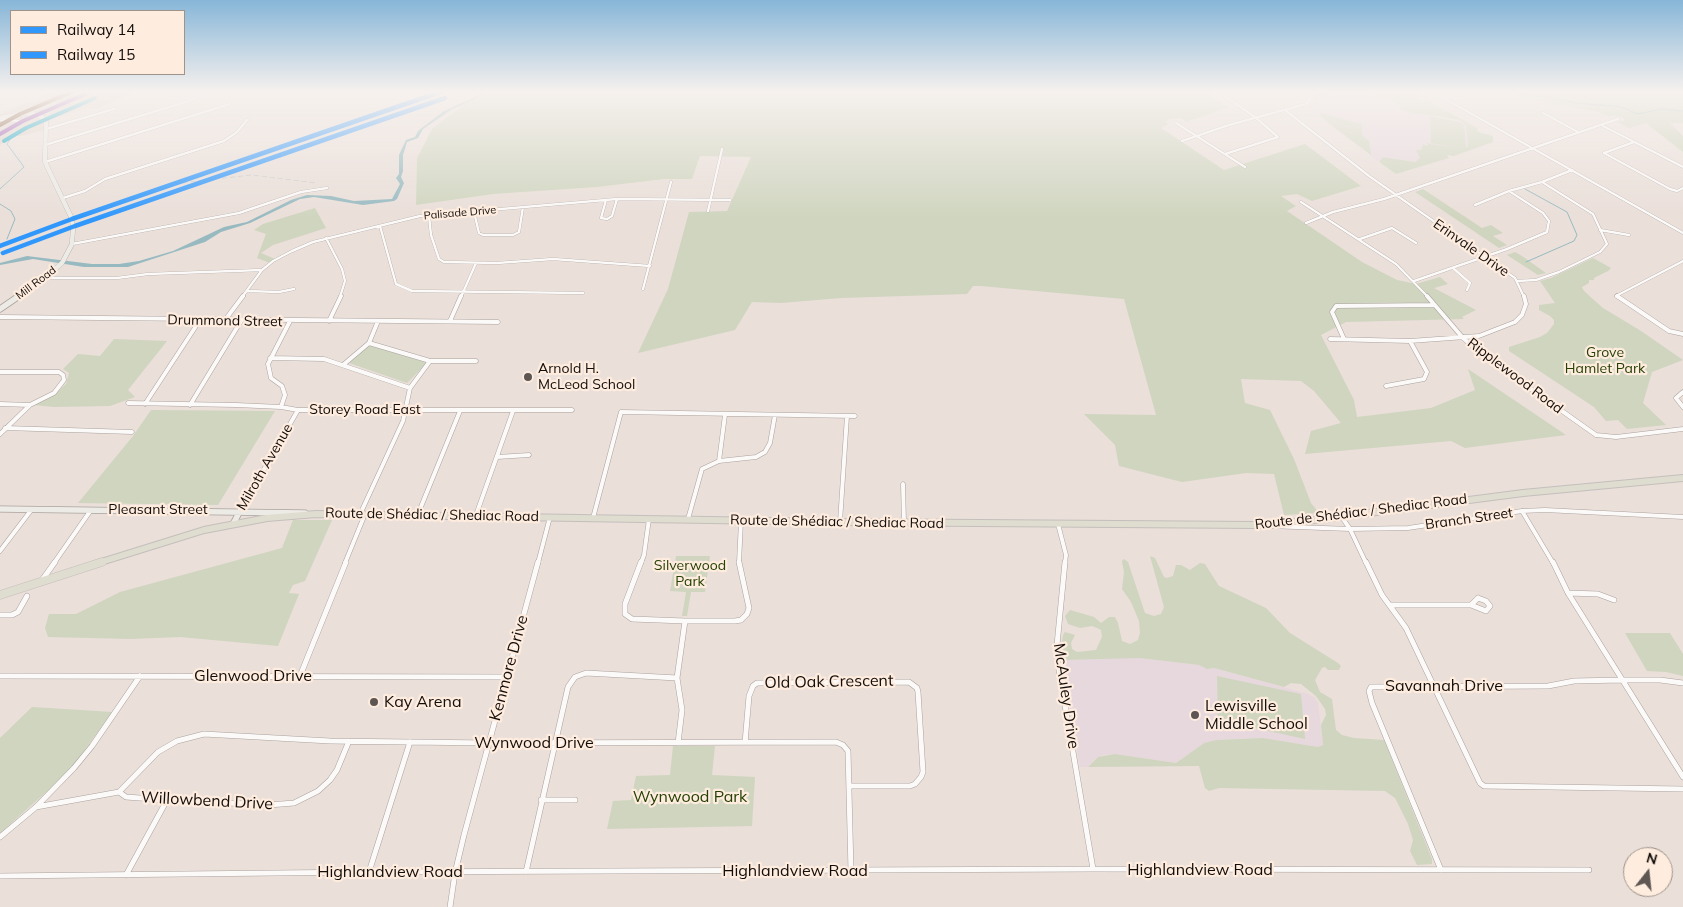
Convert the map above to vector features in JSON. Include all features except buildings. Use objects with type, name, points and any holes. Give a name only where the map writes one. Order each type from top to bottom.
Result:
[{"type":"main road","name":"Route de Shédiac / Shediac Road","points":[[0,595],[175,538],[233,524],[316,514],[550,516],[904,523],[1255,525],[1307,521],[1524,493],[1683,478]]},
{"type":"street","name":"Mill Road","points":[[0,309],[56,269],[67,257],[72,244],[73,222],[45,162],[46,133]]},
{"type":"street","points":[[45,145],[82,133]]},
{"type":"street","points":[[45,162],[136,133]]},
{"type":"street","points":[[62,198],[85,191],[105,180],[224,141],[235,133]]},
{"type":"street","points":[[1193,133],[1245,167]]},
{"type":"street","points":[[1182,142],[1206,133]]},
{"type":"street","points":[[1226,154],[1277,138],[1275,133]]},
{"type":"street","name":"Erinvale Drive","points":[[1315,133],[1369,176],[1486,256],[1518,281],[1524,293],[1526,304],[1522,315],[1515,322],[1487,334],[1463,338],[1410,341],[1330,339]]},
{"type":"street","points":[[1508,133],[1646,210],[1667,225],[1683,232]]},
{"type":"street","points":[[1306,223],[1322,216],[1397,195],[1574,133]]},
{"type":"street","points":[[1617,133],[1683,167]]},
{"type":"street","points":[[1634,142],[1604,153],[1670,189],[1677,191],[1683,188]]},
{"type":"street","points":[[708,211],[722,150]]},
{"type":"street","points":[[1475,205],[1572,170]]},
{"type":"street","points":[[643,289],[671,182]]},
{"type":"street","points":[[1518,281],[1536,280],[1548,276],[1600,252],[1607,244],[1595,216],[1590,211],[1542,182]]},
{"type":"street","points":[[72,244],[239,213],[301,192],[326,188]]},
{"type":"street","points":[[1414,281],[1547,232],[1549,221],[1543,213],[1509,192]]},
{"type":"street","points":[[606,200],[601,218],[607,219],[612,216],[617,199]]},
{"type":"street","name":"Palisade Drive","points":[[225,320],[262,270],[273,261],[292,251],[326,238],[429,216],[523,207],[617,199],[730,200]]},
{"type":"street","name":"Ripplewood Road","points":[[1301,202],[1396,264],[1414,281],[1463,338],[1480,353],[1596,435],[1616,437],[1683,429]]},
{"type":"street","points":[[474,212],[479,233],[483,235],[513,235],[519,232],[523,207]]},
{"type":"street","points":[[429,216],[431,235],[439,259],[444,262],[476,263],[553,258],[650,266]]},
{"type":"street","points":[[380,226],[396,284],[412,291],[583,293]]},
{"type":"street","points":[[1360,239],[1392,228],[1416,242]]},
{"type":"street","points":[[1600,230],[1629,234]]},
{"type":"street","points":[[326,238],[342,269],[345,282],[343,291],[329,321]]},
{"type":"street","points":[[1683,261],[1616,296],[1669,331],[1683,334]]},
{"type":"street","points":[[450,321],[476,263]]},
{"type":"street","points":[[1453,268],[1470,283],[1467,290]]},
{"type":"street","points":[[45,278],[117,278],[148,274],[262,270]]},
{"type":"street","points":[[246,291],[279,292],[294,289]]},
{"type":"street","points":[[1344,339],[1332,312],[1332,309],[1336,306],[1435,305]]},
{"type":"street","name":"Drummond Street","points":[[0,317],[241,321],[498,322]]},
{"type":"street","points":[[145,404],[200,320]]},
{"type":"street","points":[[190,405],[241,321]]},
{"type":"street","points":[[281,407],[285,395],[282,386],[271,378],[268,371],[270,358],[290,321]]},
{"type":"street","points":[[343,365],[369,342],[378,321]]},
{"type":"street","points":[[1386,386],[1424,379],[1427,372],[1410,341]]},
{"type":"street","points":[[369,342],[430,361],[476,362]]},
{"type":"street","points":[[270,358],[324,359],[410,388]]},
{"type":"street","points":[[300,676],[362,519],[362,510],[403,421],[410,388],[430,361]]},
{"type":"street","points":[[0,372],[59,372],[63,375],[64,380],[54,393],[30,405],[0,434]]},
{"type":"street","points":[[1683,392],[1676,398],[1683,407]]},
{"type":"street","points":[[0,404],[30,405]]},
{"type":"street","name":"Storey Road East","points":[[128,404],[281,407],[298,410],[572,410]]},
{"type":"street","name":"Milroth Avenue","points":[[233,524],[298,410]]},
{"type":"street","points":[[418,514],[460,411]]},
{"type":"street","points":[[476,515],[513,411]]},
{"type":"street","points":[[593,518],[621,412],[855,416]]},
{"type":"street","points":[[719,461],[725,415]]},
{"type":"street","points":[[688,520],[700,473],[708,466],[719,461],[756,456],[765,452],[770,443],[775,415]]},
{"type":"street","points":[[840,522],[848,416]]},
{"type":"street","points":[[5,428],[132,432]]},
{"type":"street","points":[[497,457],[529,455]]},
{"type":"street","points":[[903,484],[904,523]]},
{"type":"street","name":"Pleasant Street","points":[[0,509],[240,510],[316,514]]},
{"type":"street","points":[[0,551],[32,509]]},
{"type":"street","points":[[40,582],[91,510]]},
{"type":"street","name":"Branch Street","points":[[1255,525],[1350,529],[1433,526],[1522,511],[1561,510],[1683,517]]},
{"type":"street","points":[[1522,511],[1551,558],[1568,593],[1683,777]]},
{"type":"street","name":"Kenmore Drive","points":[[450,907],[454,873],[550,516]]},
{"type":"street","points":[[1341,516],[1350,529],[1382,595],[1406,628],[1480,783],[1484,786],[1683,789]]},
{"type":"street","points":[[649,519],[644,556],[625,604],[624,614],[632,618],[685,621],[735,621],[741,620],[747,614],[748,608],[738,558],[741,521]]},
{"type":"street","name":"McAuley Drive","points":[[1058,523],[1066,555],[1057,645],[1058,664],[1094,870]]},
{"type":"street","points":[[1568,593],[1598,594],[1614,600]]},
{"type":"street","points":[[0,615],[12,615],[18,612],[27,596]]},
{"type":"street","points":[[1390,605],[1471,605]]},
{"type":"street","points":[[678,743],[682,710],[677,678],[685,621]]},
{"type":"street","points":[[526,872],[568,687],[575,677],[586,673],[677,678]]},
{"type":"street","name":"Glenwood Drive","points":[[0,676],[506,677]]},
{"type":"street","points":[[0,837],[36,807],[92,746],[140,676]]},
{"type":"street","name":"Savannah Drive","points":[[1441,870],[1369,691],[1371,687],[1548,686],[1574,681],[1622,680],[1660,680],[1683,683]]},
{"type":"street","name":"Old Oak Crescent","points":[[745,743],[749,696],[753,686],[757,683],[816,681],[910,682],[917,688],[918,692],[923,772],[921,777],[915,784],[910,786],[850,786]]},
{"type":"street","name":"Wynwood Drive","points":[[118,792],[158,752],[177,741],[204,734],[410,742],[836,742],[843,745],[848,751],[851,871]]},
{"type":"street","name":"Willowbend Drive","points":[[36,807],[118,792],[126,797],[167,800],[269,805],[294,803],[318,791],[330,780],[337,770],[349,741]]},
{"type":"street","points":[[369,872],[410,742]]},
{"type":"street","points":[[126,875],[167,800]]},
{"type":"street","points":[[542,800],[574,800]]},
{"type":"street","name":"Highlandview Road","points":[[0,876],[369,872],[1590,870]]},
{"type":"shaded area","points":[[0,133],[31,133],[15,136],[0,145]]},
{"type":"shaded area","points":[[1362,133],[1467,133],[1468,147],[1460,149],[1424,143],[1421,150],[1416,150],[1420,158],[1415,162],[1385,157],[1379,162],[1370,156],[1369,142]]},
{"type":"shaded area","name":"Lewisville Middle School","points":[[1133,657],[1199,665],[1207,669],[1214,668],[1308,694],[1314,697],[1318,703],[1323,745],[1318,747],[1263,738],[1216,740],[1204,743],[1176,763],[1115,754],[1103,755],[1095,759],[1088,767],[1080,767],[1062,660]]},
{"type":"green space","points":[[430,133],[1169,133],[1224,170],[1305,144],[1361,186],[1312,201],[1297,194],[1281,196],[1296,206],[1287,211],[1362,262],[1397,280],[1416,284],[1440,277],[1448,284],[1434,288],[1476,310],[1462,317],[1464,319],[1346,322],[1321,335],[1354,400],[1357,417],[1431,408],[1475,390],[1468,369],[1566,435],[1465,448],[1451,441],[1305,454],[1311,431],[1341,423],[1314,391],[1301,381],[1241,379],[1245,403],[1270,410],[1294,459],[1311,503],[1319,513],[1284,515],[1274,474],[1246,473],[1182,482],[1119,466],[1115,445],[1084,414],[1156,415],[1124,299],[973,286],[967,294],[841,298],[781,303],[752,302],[735,330],[638,353],[668,289],[689,212],[727,211],[751,157],[700,156],[692,179],[664,179],[597,187],[493,194],[416,205],[417,158]]},
{"type":"green space","points":[[1342,133],[1362,133],[1369,141],[1371,155]]},
{"type":"green space","points":[[1431,133],[1465,133],[1466,148],[1468,146],[1467,133],[1483,133],[1493,136],[1493,142],[1454,156],[1447,155],[1449,158],[1396,174],[1379,162],[1383,157],[1415,162],[1420,158],[1416,150],[1421,150],[1423,144],[1428,146],[1426,143],[1463,149],[1431,143]]},
{"type":"green space","points":[[1659,133],[1680,133],[1683,136],[1683,152]]},
{"type":"green space","points":[[1423,189],[1482,228],[1491,225],[1503,233],[1493,236],[1507,245],[1499,248],[1415,192]]},
{"type":"green space","points":[[315,208],[326,228],[273,245],[261,253],[275,259],[270,263],[257,258],[266,234],[254,230],[263,224]]},
{"type":"green space","points":[[1515,252],[1546,273],[1538,275],[1507,255]]},
{"type":"green space","name":"Grove Hamlet Park","points":[[1593,258],[1611,268],[1594,278],[1594,280],[1589,280],[1589,283],[1582,287],[1584,291],[1603,308],[1683,360],[1652,372],[1643,403],[1666,425],[1627,429],[1618,420],[1606,421],[1594,407],[1509,351],[1509,347],[1547,333],[1554,324],[1554,320],[1550,316],[1539,310],[1539,305],[1555,303],[1540,281],[1551,278]]},
{"type":"green space","points":[[114,339],[167,341],[128,390],[135,397],[110,406],[54,407],[33,405],[55,394],[66,384],[69,373],[63,369],[78,354],[100,356]]},
{"type":"green space","points":[[370,344],[427,363],[407,383],[349,363]]},
{"type":"green space","points":[[151,410],[275,411],[218,505],[78,503],[133,436]]},
{"type":"green space","points":[[293,520],[332,520],[305,581],[293,585],[289,593],[299,594],[278,646],[180,637],[131,639],[48,637],[45,628],[49,614],[76,614],[120,592],[282,548]]},
{"type":"green space","name":"Silverwood Park","points":[[676,556],[710,556],[705,592],[691,592],[687,616],[682,616],[686,592],[670,591]]},
{"type":"green space","points":[[1150,556],[1155,558],[1164,577],[1167,578],[1173,576],[1176,565],[1181,565],[1190,570],[1200,563],[1205,564],[1219,586],[1266,608],[1290,633],[1341,666],[1339,670],[1322,668],[1315,680],[1320,692],[1332,699],[1336,730],[1342,735],[1354,738],[1384,740],[1432,859],[1432,864],[1417,865],[1410,851],[1413,840],[1408,824],[1395,798],[1385,791],[1219,788],[1209,791],[1205,788],[1199,766],[1088,767],[1098,757],[1115,754],[1176,763],[1204,743],[1216,740],[1263,738],[1318,747],[1323,745],[1321,725],[1326,715],[1325,709],[1316,696],[1301,684],[1291,683],[1284,687],[1214,668],[1207,669],[1199,665],[1140,658],[1062,660],[1061,649],[1065,632],[1075,635],[1071,643],[1072,649],[1077,652],[1096,650],[1102,637],[1101,630],[1092,626],[1080,628],[1068,624],[1065,616],[1070,610],[1094,617],[1101,623],[1109,617],[1115,617],[1122,641],[1130,644],[1138,640],[1140,633],[1139,621],[1131,602],[1122,589],[1124,572],[1122,561],[1124,559],[1128,562],[1145,613],[1154,616],[1161,614],[1164,607]]},
{"type":"green space","points":[[1625,633],[1670,633],[1683,654],[1683,676],[1666,672],[1647,671]]},
{"type":"green space","points":[[1217,676],[1301,694],[1305,739],[1218,720]]},
{"type":"green space","points":[[32,707],[112,712],[76,762],[61,779],[0,833],[0,738]]},
{"type":"green space","name":"Wynwood Park","points":[[673,746],[715,746],[712,775],[755,777],[752,826],[607,829],[613,801],[631,800],[636,776],[670,775]]},
{"type":"water","points":[[417,133],[421,133],[418,138],[407,142],[403,155],[401,177],[404,183],[397,199],[394,201],[363,205],[314,197],[300,199],[250,223],[221,232],[205,242],[128,267],[84,267],[33,259],[0,265],[0,263],[27,256],[92,264],[119,264],[139,261],[173,251],[224,227],[247,222],[291,200],[307,195],[331,196],[354,201],[392,199],[400,184],[396,178],[399,174],[399,155],[406,140],[415,137]]},
{"type":"waterway","points":[[0,189],[24,167],[7,144],[13,135]]},
{"type":"waterway","points":[[1525,189],[1567,212],[1577,235],[1574,241],[1526,262]]},
{"type":"waterway","points":[[0,204],[11,211],[15,219],[7,239]]},
{"type":"waterway","points":[[0,253],[7,250]]},
{"type":"railway","points":[[159,189],[188,182],[252,175],[316,183]]},
{"type":"rail line","name":"14","points":[[0,246],[72,219],[320,133]]},
{"type":"rail line","name":"15","points":[[3,253],[75,226],[343,133]]},
{"type":"transit line","points":[[4,141],[17,133]]},
{"type":"place","name":"Arnold H. McLeod School","points":[[528,377]]},
{"type":"place","name":"Kay Arena","points":[[374,702]]},
{"type":"place","name":"Lewisville Middle School","points":[[1195,715]]}]
